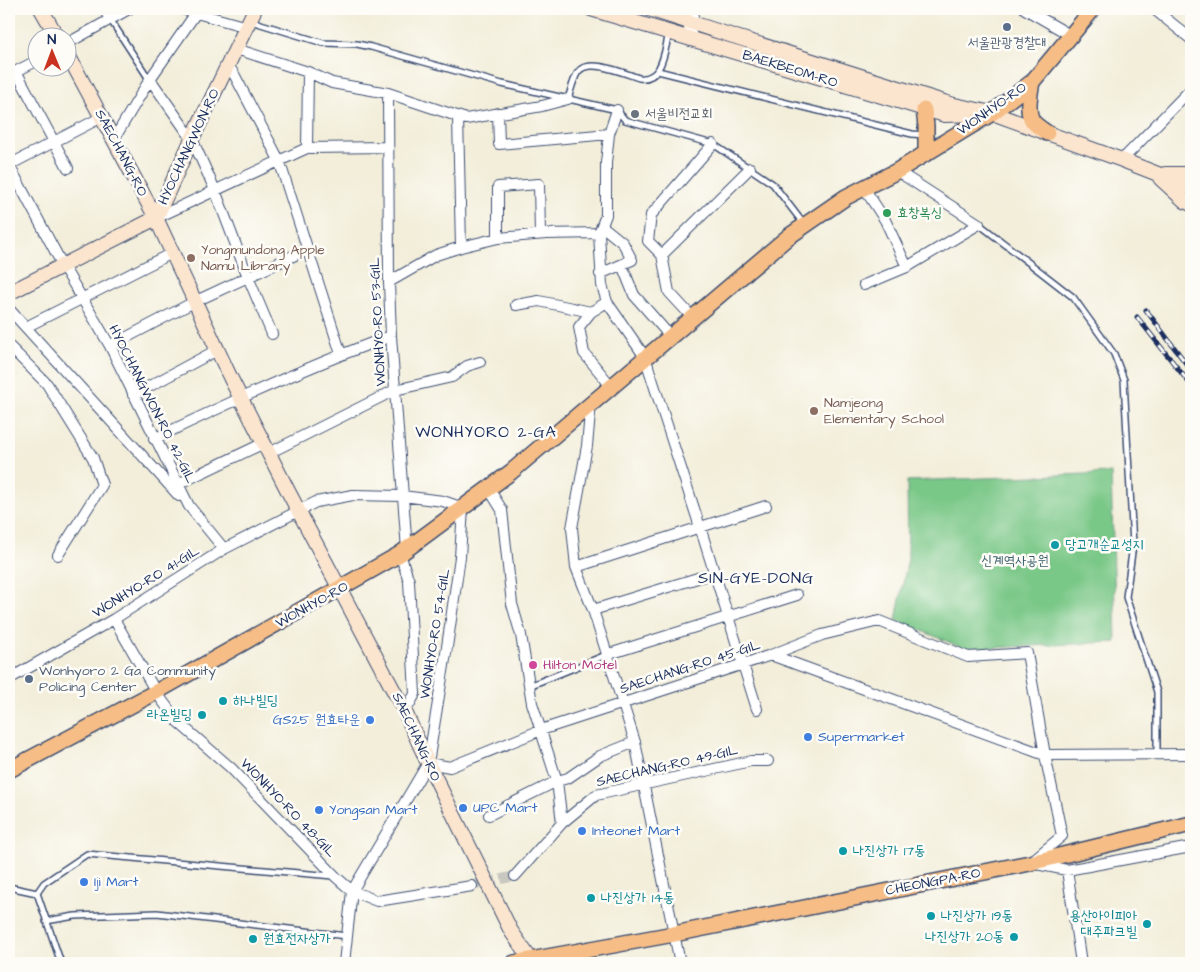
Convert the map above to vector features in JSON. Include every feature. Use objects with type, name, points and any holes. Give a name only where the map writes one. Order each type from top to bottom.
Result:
[{"type":"main road","points":[[41,9],[52,28]]},
{"type":"main road","name":"BAEKBEOM-RO","points":[[591,9],[693,40],[918,103],[950,104],[992,113],[1191,186]]},
{"type":"main road","name":"BAEKBEOM-RO","points":[[649,9],[693,15],[717,32],[918,103]]},
{"type":"main road","name":"WONHYO-RO","points":[[9,770],[156,692],[404,552],[489,489],[788,237],[846,198],[897,172],[992,113],[1032,82],[1093,9]]},
{"type":"main road","points":[[650,27],[680,27],[693,15]]},
{"type":"main road","name":"HYOCHANGWON-RO","points":[[9,293],[156,218],[192,139],[251,19]]},
{"type":"main road","name":"SAECHANG-RO","points":[[78,73],[156,218],[240,398],[405,712],[511,932],[532,962]]},
{"type":"main road","points":[[1032,82],[1030,116],[1032,121],[1047,133]]},
{"type":"main road","points":[[918,103],[926,135],[926,153]]},
{"type":"main road","points":[[1156,174],[1191,174]]},
{"type":"main road","points":[[1156,174],[1185,201],[1191,204]]},
{"type":"main road","name":"CHEONGPA-RO","points":[[514,963],[532,962],[1030,862],[1191,824]]},
{"type":"street","points":[[104,9],[110,19]]},
{"type":"street","points":[[78,37],[128,9]]},
{"type":"street","points":[[182,9],[196,13],[251,19]]},
{"type":"street","points":[[1025,9],[1070,35]]},
{"type":"street","points":[[1154,9],[1167,13],[1191,39]]},
{"type":"street","points":[[114,139],[150,80],[196,13]]},
{"type":"street","points":[[693,15],[689,28],[693,40]]},
{"type":"street","points":[[236,49],[308,72],[332,83],[388,93],[466,119],[542,106],[568,99]]},
{"type":"street","points":[[28,65],[12,73],[54,141],[68,168]]},
{"type":"street","points":[[228,65],[279,160],[341,354]]},
{"type":"street","points":[[307,148],[308,72]]},
{"type":"street","points":[[150,80],[192,139],[215,190],[272,334]]},
{"type":"street","points":[[1122,160],[1191,89]]},
{"type":"street","name":"WONHYO-RO 53-GIL","points":[[388,93],[391,336],[415,694],[405,712]]},
{"type":"street","points":[[618,110],[610,134],[606,163],[606,215],[601,230],[600,274],[607,302],[645,357],[757,709]]},
{"type":"street","points":[[498,113],[499,144],[610,134]]},
{"type":"street","points":[[9,165],[102,117]]},
{"type":"street","points":[[458,117],[461,247]]},
{"type":"street","points":[[692,317],[669,292],[662,254],[648,241],[651,215],[713,144]]},
{"type":"street","points":[[156,218],[307,148],[388,147]]},
{"type":"street","name":"HYOCHANGWON-RO 42-GIL","points":[[9,165],[63,266],[110,346],[154,439],[189,506],[224,549]]},
{"type":"street","points":[[662,254],[750,168]]},
{"type":"street","points":[[864,286],[907,267],[979,224],[897,172]]},
{"type":"street","points":[[498,238],[498,187],[539,184],[540,234]]},
{"type":"street","points":[[864,188],[885,220],[907,267]]},
{"type":"street","points":[[389,282],[436,255],[461,247],[498,238],[601,230],[623,243],[632,260],[600,274]]},
{"type":"street","points":[[110,346],[194,302],[308,249]]},
{"type":"street","points":[[26,327],[172,253]]},
{"type":"street","points":[[622,265],[634,295],[670,336]]},
{"type":"street","points":[[516,304],[539,301],[591,312]]},
{"type":"street","points":[[607,302],[591,312],[579,327],[584,353],[611,386]]},
{"type":"street","points":[[9,309],[189,506]]},
{"type":"street","points":[[154,439],[240,398],[341,354],[391,336]]},
{"type":"street","points":[[9,346],[47,384],[93,458],[102,485],[58,555]]},
{"type":"street","points":[[133,395],[217,350]]},
{"type":"street","points":[[178,484],[267,448],[395,390],[452,377],[467,366],[480,362]]},
{"type":"street","points":[[591,404],[587,446],[572,528],[576,567],[593,610],[635,742],[680,963]]},
{"type":"street","points":[[489,489],[502,510],[512,604],[521,635],[532,703],[557,781],[562,823]]},
{"type":"street","points":[[299,510],[316,502],[354,495],[402,496],[443,501],[464,508]]},
{"type":"street","points":[[576,567],[766,506]]},
{"type":"street","name":"WONHYO-RO 54-GIL","points":[[428,763],[458,575],[464,508]]},
{"type":"street","name":"WONHYO-RO 41-GIL","points":[[9,679],[114,619],[224,549],[299,510]]},
{"type":"street","points":[[593,610],[714,573]]},
{"type":"street","points":[[606,655],[797,596]]},
{"type":"street","points":[[114,619],[156,692]]},
{"type":"street","points":[[771,655],[822,635],[879,621],[968,657],[1027,653],[1062,836],[1030,862]]},
{"type":"street","name":"SAECHANG-RO 45-GIL","points":[[428,763],[450,767],[541,730],[771,655],[1045,755]]},
{"type":"street","name":"WONHYO-RO 48-GIL","points":[[156,692],[178,722],[231,768],[336,877],[352,891],[377,901],[472,886]]},
{"type":"street","points":[[489,815],[557,781],[568,778],[600,756],[635,742]]},
{"type":"street","points":[[1045,755],[1191,754]]},
{"type":"street","name":"SAECHANG-RO 49-GIL","points":[[515,876],[562,823],[596,795],[751,761],[768,760]]},
{"type":"street","points":[[344,963],[352,891],[428,763]]},
{"type":"street","points":[[1030,862],[1067,870],[1191,846]]},
{"type":"street","points":[[1067,870],[1081,963]]},
{"type":"lane","points":[[110,19],[150,80]]},
{"type":"lane","points":[[251,19],[323,43],[357,44],[371,47],[502,84],[618,110],[626,120],[713,144],[773,184],[805,226]]},
{"type":"lane","points":[[568,99],[578,72],[586,66],[598,66],[644,79],[653,76],[658,71],[670,33]]},
{"type":"lane","points":[[658,71],[912,134],[926,135]]},
{"type":"lane","points":[[979,224],[1073,297],[1114,354],[1124,380],[1133,545],[1126,597],[1157,692],[1157,754]]},
{"type":"lane","points":[[530,686],[606,655]]},
{"type":"lane","points":[[37,893],[44,883],[88,854],[336,877]]},
{"type":"lane","points":[[9,886],[37,893]]},
{"type":"lane","points":[[37,893],[61,963]]},
{"type":"lane","points":[[46,921],[75,916],[157,913],[347,936]]},
{"type":"green space","name":"신계역사공원","points":[[1111,473],[1116,642],[965,649],[896,620],[908,558],[907,481]]},
{"type":"tunnel","points":[[472,886],[515,876]]},
{"type":"railway","points":[[1146,310],[1191,370]]},
{"type":"railway","points":[[1137,317],[1191,385]]},
{"type":"place","name":"서울관광경찰대","points":[[1007,27]]},
{"type":"place","name":"서울비전교회","points":[[635,114]]},
{"type":"place","name":"효창복싱","points":[[887,213]]},
{"type":"place","name":"Yongmundong Apple Namu Library","points":[[191,258]]},
{"type":"place","name":"Namjeong Elementary School","points":[[814,411]]},
{"type":"place","name":"당고개순교성지","points":[[1055,545]]},
{"type":"place","name":"Hilton Motel","points":[[533,665]]},
{"type":"place","name":"Wonhyoro 2 Ga Community Policing Center","points":[[29,679]]},
{"type":"place","name":"하나빌딩","points":[[223,701]]},
{"type":"place","name":"라온빌딩","points":[[202,715]]},
{"type":"place","name":"GS25 원효타운","points":[[370,720]]},
{"type":"place","name":"Supermarket","points":[[808,737]]},
{"type":"place","name":"UPC Mart","points":[[463,808]]},
{"type":"place","name":"Yongsan Mart","points":[[319,810]]},
{"type":"place","name":"Inteonet Mart","points":[[582,831]]},
{"type":"place","name":"나진상가 17동","points":[[843,851]]},
{"type":"place","name":"Iji Mart","points":[[84,882]]},
{"type":"place","name":"나진상가 14동","points":[[591,898]]},
{"type":"place","name":"나진상가 19동","points":[[931,916]]},
{"type":"place","name":"용산아이피아 대주파크빌","points":[[1147,924]]},
{"type":"place","name":"나진상가 20동","points":[[1014,937]]},
{"type":"place","name":"원효전자상가","points":[[253,939]]},
{"type":"district","name":"WONHYORO 2-GA","points":[[486,432]]},
{"type":"district","name":"SIN-GYE-DONG","points":[[756,578]]}]
